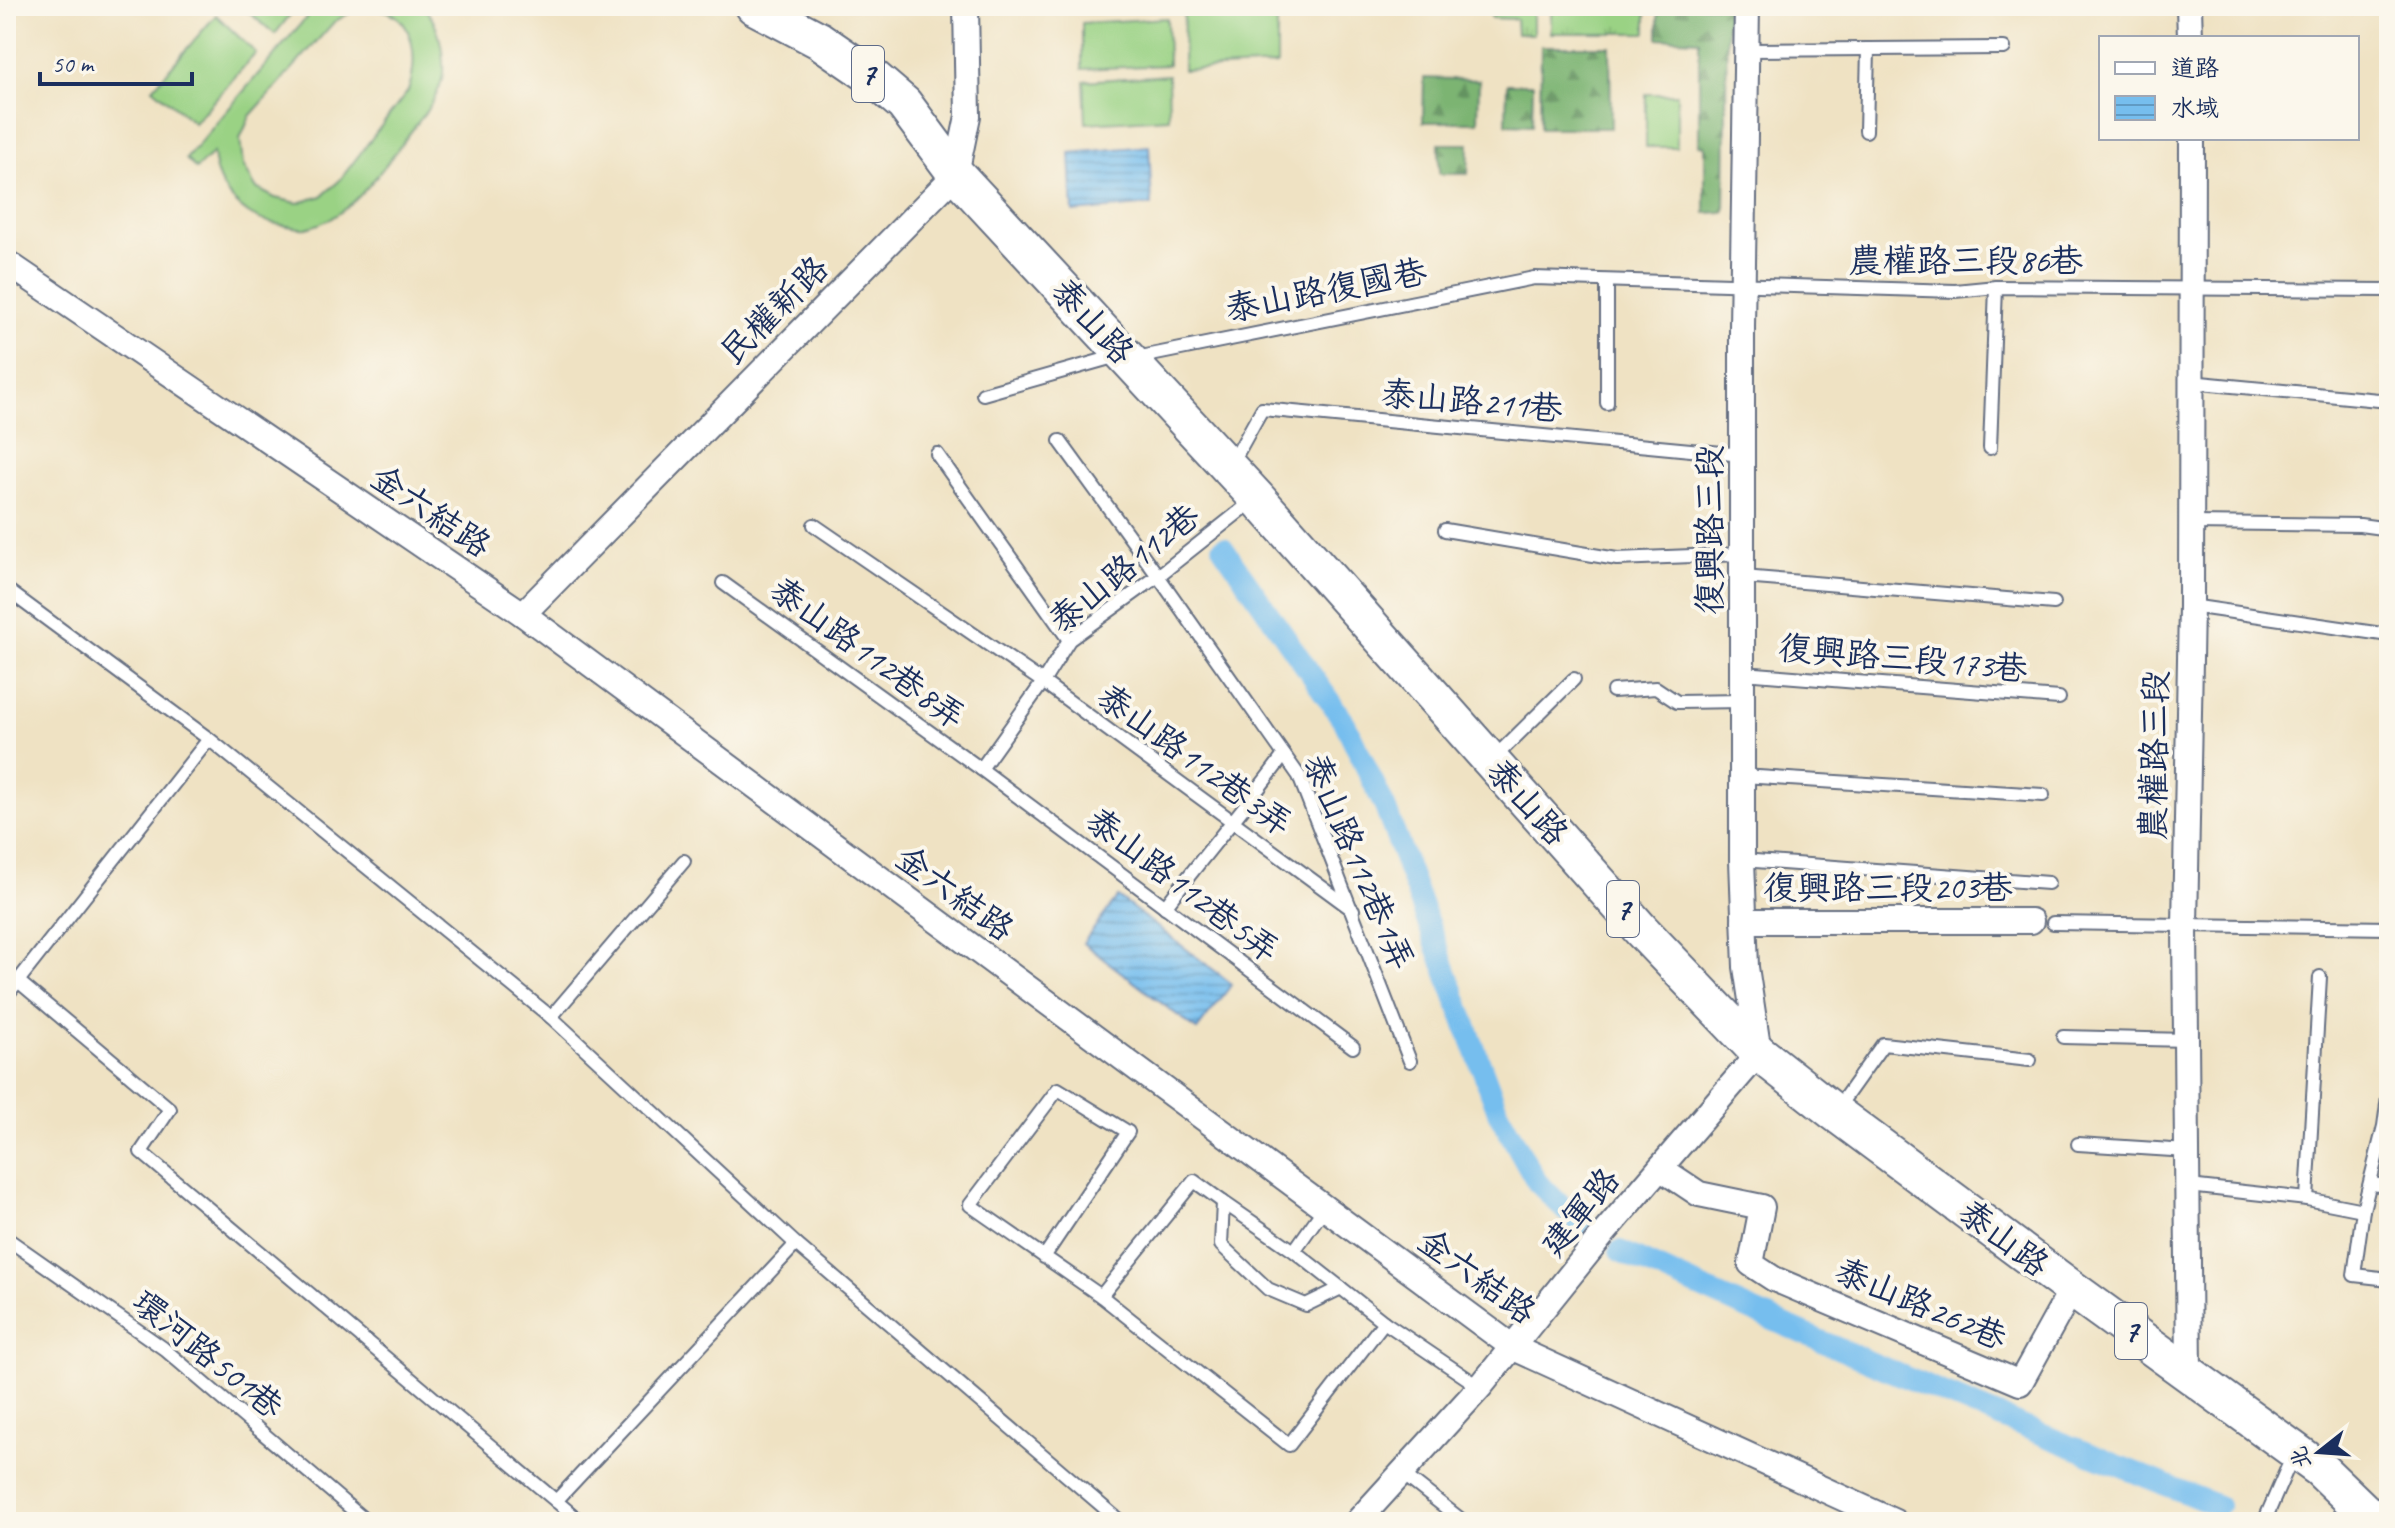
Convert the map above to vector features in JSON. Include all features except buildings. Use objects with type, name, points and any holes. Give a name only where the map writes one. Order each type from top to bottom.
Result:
[{"type":"main road","name":"泰山路","points":[[761,8],[819,40],[904,104],[956,174],[1257,498],[1642,931],[1759,1053],[2072,1289],[2320,1469],[2375,1522]]},
{"type":"street","points":[[956,174],[968,116],[966,6]]},
{"type":"street","name":"復興路三段","points":[[1747,6],[1742,860],[1746,967],[1759,1053]]},
{"type":"street","points":[[2189,6],[2190,36]]},
{"type":"street","name":"農權路三段","points":[[2189,1374],[2185,926],[2191,606],[2192,140]]},
{"type":"street","name":"民權新路","points":[[523,614],[956,174]]},
{"type":"street","name":"金六結路","points":[[6,262],[523,614],[1514,1348],[1895,1522]]},
{"type":"street","name":"復興路三段203巷","points":[[1744,921],[2042,922]]},
{"type":"street","name":"建軍路","points":[[1357,1522],[1514,1348],[1604,1233],[1759,1053]]},
{"type":"street","name":"泰山路262巷","points":[[1660,1168],[1699,1194],[1762,1207],[1751,1264],[1774,1279],[2020,1383],[2072,1289]]},
{"type":"lane","points":[[1746,50],[2004,48]]},
{"type":"lane","points":[[1866,131],[1868,49]]},
{"type":"lane","name":"泰山路復國巷","points":[[983,394],[1126,357],[1534,278],[1607,282]]},
{"type":"lane","points":[[1607,282],[1607,403]]},
{"type":"lane","name":"農權路三段86巷","points":[[1607,282],[1955,291],[1996,287],[2389,290]]},
{"type":"lane","points":[[1990,448],[1996,287]]},
{"type":"lane","points":[[2190,382],[2389,401]]},
{"type":"lane","name":"泰山路211巷","points":[[1229,468],[1262,409],[1743,455]]},
{"type":"lane","name":"泰山路112巷1弄","points":[[1060,441],[1299,776],[1410,1061]]},
{"type":"lane","points":[[937,454],[1069,640]]},
{"type":"lane","name":"泰山路112巷","points":[[981,769],[1069,640],[1158,576],[1257,498]]},
{"type":"lane","points":[[2191,523],[2360,525],[2389,529]]},
{"type":"lane","name":"泰山路112巷3弄","points":[[814,525],[1043,682],[1353,910]]},
{"type":"lane","points":[[1445,530],[1617,559],[1743,566],[2054,603]]},
{"type":"lane","name":"泰山路112巷8弄","points":[[723,583],[981,769]]},
{"type":"lane","points":[[6,589],[209,739],[551,1017],[796,1244],[1121,1522]]},
{"type":"lane","points":[[2191,606],[2389,635]]},
{"type":"lane","name":"復興路三段173巷","points":[[1743,673],[2059,698]]},
{"type":"lane","points":[[1491,761],[1574,679]]},
{"type":"lane","points":[[1613,691],[1656,688],[1677,702],[1743,701]]},
{"type":"lane","points":[[6,996],[209,739]]},
{"type":"lane","points":[[1165,907],[1284,755]]},
{"type":"lane","name":"泰山路112巷5弄","points":[[981,769],[1353,1047]]},
{"type":"lane","points":[[1743,776],[2043,795]]},
{"type":"lane","points":[[1742,860],[2048,883]]},
{"type":"lane","points":[[551,1017],[684,861]]},
{"type":"lane","points":[[2042,922],[2389,928]]},
{"type":"lane","points":[[2307,1199],[2320,977]]},
{"type":"lane","points":[[18,981],[170,1109],[141,1152],[581,1522]]},
{"type":"lane","points":[[2063,1037],[2187,1040]]},
{"type":"lane","points":[[1834,1112],[1883,1044],[2030,1060]]},
{"type":"lane","points":[[1044,1257],[1128,1132],[1058,1089],[970,1205],[1044,1257],[1101,1296],[1289,1445],[1384,1322]]},
{"type":"lane","points":[[2389,1089],[2384,1126],[2363,1210],[2354,1275],[2389,1279]]},
{"type":"lane","points":[[2078,1144],[2188,1151]]},
{"type":"lane","points":[[1101,1296],[1194,1181],[1294,1251],[1384,1322],[1480,1387]]},
{"type":"lane","points":[[2370,1184],[2389,1186]]},
{"type":"lane","points":[[2189,1186],[2307,1199],[2363,1210]]},
{"type":"lane","points":[[1223,1202],[1221,1245],[1268,1289],[1306,1305],[1341,1288]]},
{"type":"lane","points":[[1294,1251],[1325,1207]]},
{"type":"lane","name":"環河路501巷","points":[[6,1238],[163,1348],[367,1522]]},
{"type":"lane","points":[[556,1501],[796,1244]]},
{"type":"lane","points":[[2264,1522],[2295,1451]]},
{"type":"lane","points":[[1403,1474],[1464,1522]]},
{"type":"green space","points":[[241,6],[297,6],[275,34]]},
{"type":"green space","points":[[316,6],[421,6],[432,19],[443,56],[438,92],[422,118],[362,194],[322,223],[303,228],[260,219],[240,207],[228,194],[216,172],[213,153],[196,169],[186,159]],"holes":[[[357,9],[380,9],[403,23],[412,44],[413,56],[408,91],[339,181],[322,196],[298,203],[275,198],[256,188],[243,165],[240,139],[250,116],[334,22]]]},
{"type":"green space","points":[[1184,6],[1277,6],[1277,65],[1183,70]]},
{"type":"green space","points":[[1490,6],[1533,6],[1533,34],[1517,34],[1516,19],[1491,18]]},
{"type":"green space","points":[[1551,6],[1646,6],[1646,33],[1551,33]]},
{"type":"green space","points":[[1658,6],[1727,6],[1725,212],[1705,213],[1705,146],[1699,145],[1699,40],[1658,38]]},
{"type":"green space","points":[[216,15],[256,53],[194,123],[153,88]]},
{"type":"green space","points":[[1167,18],[1168,65],[1082,69],[1082,23]]},
{"type":"green space","points":[[1541,46],[1610,46],[1611,128],[1540,128]]},
{"type":"green space","points":[[1168,75],[1169,118],[1086,123],[1084,81]]},
{"type":"green space","points":[[1424,78],[1479,80],[1478,122],[1423,122]]},
{"type":"green space","points":[[1507,84],[1533,84],[1532,125],[1506,124]]},
{"type":"green space","points":[[1646,94],[1677,94],[1677,147],[1646,147]]},
{"type":"green space","points":[[1439,144],[1469,144],[1468,174],[1439,174]]},
{"type":"water","points":[[1149,146],[1152,205],[1073,212],[1070,153]]},
{"type":"water","points":[[1118,897],[1232,984],[1197,1030],[1083,943]]},
{"type":"waterway","points":[[1223,548],[1345,723],[1385,807],[1499,1114],[1537,1182],[1585,1229]]},
{"type":"waterway","points":[[1620,1251],[1917,1382],[2218,1506]]}]
